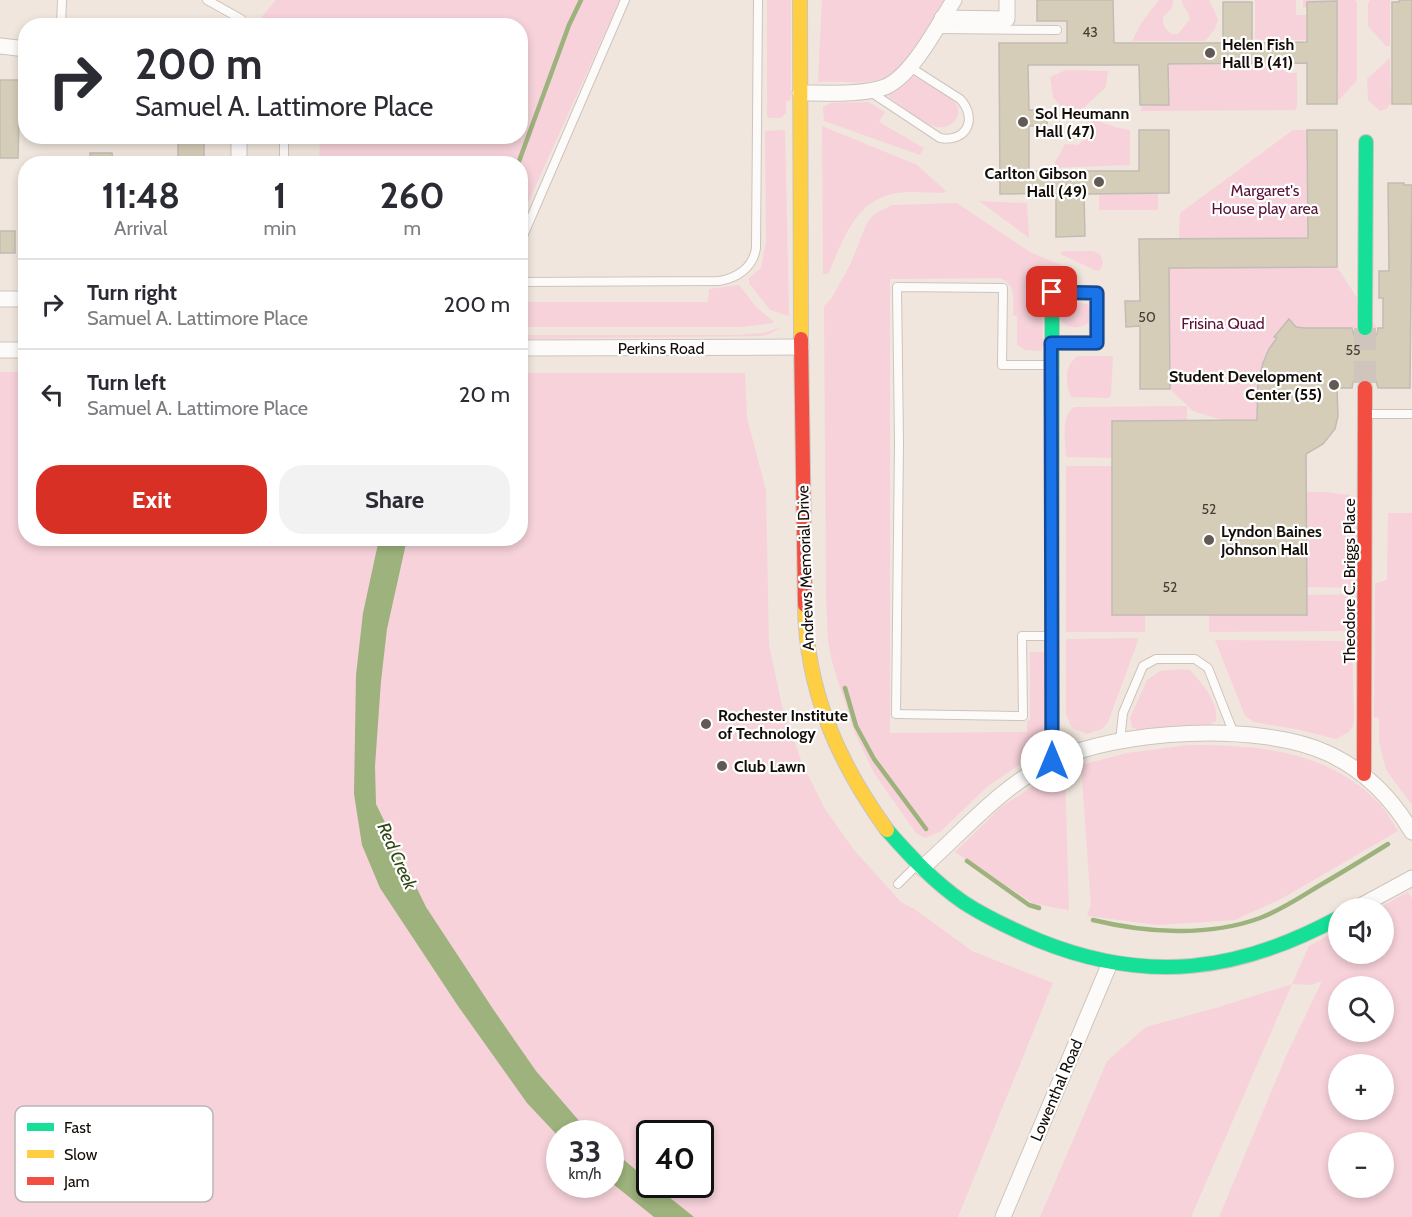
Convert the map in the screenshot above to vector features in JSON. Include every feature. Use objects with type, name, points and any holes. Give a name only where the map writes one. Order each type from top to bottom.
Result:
[{"type":"street","name":"Andrews Memorial Drive","points":[[800,0],[803,607],[812,677],[828,731],[854,784],[882,825],[920,866],[968,906],[1005,927],[1048,945],[1110,963],[1156,968],[1223,963],[1285,944],[1328,923]]},
{"type":"street","points":[[800,93],[868,91],[896,81],[910,67],[954,0]]},
{"type":"street","points":[[938,23],[1007,19],[1007,0]]},
{"type":"street","points":[[0,46],[18,48]]},
{"type":"street","points":[[1365,328],[1366,142]]},
{"type":"street","points":[[1051,343],[1097,343],[1097,293],[1052,292],[1051,343],[1052,761]]},
{"type":"street","points":[[0,299],[18,299]]},
{"type":"street","name":"Perkins Road","points":[[528,348],[801,347]]},
{"type":"street","points":[[0,350],[18,350]]},
{"type":"street","name":"Theodore C. Briggs Place","points":[[1364,774],[1365,388]]},
{"type":"street","points":[[920,866],[986,806],[1010,787],[1052,761],[1120,741],[1172,734],[1234,734],[1299,744],[1326,752],[1364,774],[1388,797],[1412,832]]},
{"type":"street","points":[[1375,898],[1412,878]]},
{"type":"street","name":"Lowenthal Road","points":[[1003,1217],[1110,963]]},
{"type":"lane","points":[[62,0],[62,18]]},
{"type":"lane","points":[[207,0],[239,18]]},
{"type":"lane","points":[[528,224],[625,0]]},
{"type":"lane","points":[[528,282],[719,281],[734,277],[752,261],[756,248],[758,0]]},
{"type":"lane","points":[[938,23],[1057,30]]},
{"type":"lane","points":[[868,91],[940,138],[948,140],[958,138],[966,129],[969,117],[965,104],[910,67]]},
{"type":"lane","points":[[1051,365],[1002,365],[1003,288],[897,287],[899,443],[896,714],[1023,716],[1022,636],[1052,636]]},
{"type":"lane","points":[[1366,414],[1412,414]]},
{"type":"lane","points":[[1120,741],[1124,713],[1143,666],[1156,659],[1195,659],[1208,668],[1234,734]]},
{"type":"lane","points":[[897,884],[920,866]]},
{"type":"green space","points":[[276,0],[620,0],[528,203],[528,156],[319,156],[320,144],[528,144],[528,18],[261,18]]},
{"type":"green space","points":[[767,0],[791,0],[791,100],[786,101],[786,113],[781,118],[767,116]]},
{"type":"green space","points":[[822,0],[944,0],[901,66],[885,78],[869,81],[818,82]]},
{"type":"green space","points":[[1159,0],[1173,0],[1172,8],[1163,17],[1165,27],[1172,34],[1178,34],[1190,19],[1182,0],[1209,0],[1218,19],[1215,29],[1205,41],[1132,41],[1142,22]]},
{"type":"green space","points":[[1255,0],[1296,0],[1296,15],[1306,15],[1306,40],[1255,40]]},
{"type":"green space","points":[[1303,0],[1355,0],[1357,2],[1357,80],[1338,101],[1337,1],[1308,2],[1307,8],[1303,7]]},
{"type":"green space","points":[[1370,0],[1390,0],[1390,46],[1386,46],[1368,26]]},
{"type":"green space","points":[[1390,58],[1391,103],[1386,109],[1380,111],[1368,100],[1367,79]]},
{"type":"green space","points":[[1169,65],[1287,65],[1288,73],[1297,73],[1297,106],[1295,110],[1141,111],[1142,106],[1170,105]]},
{"type":"green space","points":[[1066,70],[1108,71],[1106,87],[1078,113],[1066,113],[1053,97],[1050,77]]},
{"type":"green space","points":[[912,75],[953,100],[958,114],[953,122],[944,127],[934,126],[890,98],[889,92]]},
{"type":"green space","points":[[868,102],[885,112],[879,122],[924,148],[920,155],[824,121],[823,107],[831,103]]},
{"type":"green space","points":[[1096,120],[1130,130],[1130,165],[1052,168],[1065,144],[1078,145],[1086,138],[1086,123]]},
{"type":"green space","points":[[822,126],[917,165],[946,191],[943,193],[897,193],[871,204],[852,223],[828,274],[823,274]]},
{"type":"green space","points":[[785,130],[789,316],[770,310],[749,283],[749,278],[761,268],[766,242],[765,131]]},
{"type":"green space","name":"Margaret's House play area","points":[[1293,130],[1307,130],[1308,238],[1179,239],[1180,213]]},
{"type":"green space","points":[[1158,193],[1158,210],[1099,210],[1099,194]]},
{"type":"green space","points":[[979,201],[1027,203],[1029,238]]},
{"type":"green space","points":[[957,203],[1030,252],[1073,270],[1075,273],[1042,275],[1043,345],[1041,351],[1025,350],[1017,345],[1017,316],[1013,315],[1012,289],[1000,278],[890,279],[890,733],[1027,732],[1027,722],[1030,719],[1030,652],[1044,652],[1044,740],[1038,739],[1035,750],[1029,758],[988,786],[941,831],[925,838],[916,833],[874,773],[854,731],[832,662],[828,640],[826,596],[824,306],[831,299],[851,263],[866,225],[873,215],[892,205]]},
{"type":"green space","points":[[1063,251],[1093,251],[1100,254],[1103,263],[1101,269],[1097,271],[1060,254]]},
{"type":"green space","name":"Frisina Quad","points":[[1337,267],[1377,328],[1305,328],[1296,327],[1288,319],[1276,337],[1268,363],[1260,373],[1258,420],[1225,421],[1193,411],[1170,389],[1169,268]]},
{"type":"green space","points":[[740,286],[756,307],[773,323],[742,327],[528,327],[528,302],[708,302],[709,289]]},
{"type":"green space","points":[[1072,302],[1088,304],[1092,320],[1084,325],[1072,327],[1060,320],[1063,306]]},
{"type":"green space","points":[[783,327],[760,336],[528,339],[528,335],[763,333]]},
{"type":"green space","points":[[1078,356],[1113,356],[1111,396],[1108,398],[1071,397],[1068,386],[1068,369]]},
{"type":"green space","points":[[0,372],[18,372],[18,546],[528,546],[528,373],[745,373],[747,418],[766,490],[769,645],[782,706],[802,763],[825,809],[854,850],[901,902],[916,910],[972,951],[1053,983],[958,1217],[0,1217]]},
{"type":"green space","points":[[1187,406],[1187,421],[1112,421],[1112,458],[1066,457],[1065,423],[1074,407]]},
{"type":"green space","points":[[1066,466],[1112,466],[1112,615],[1145,615],[1145,632],[1066,632]]},
{"type":"green space","points":[[1306,492],[1350,495],[1354,506],[1353,588],[1307,587]]},
{"type":"green space","points":[[1388,513],[1412,513],[1412,805],[1386,770],[1379,742],[1379,718],[1374,717],[1375,583],[1387,580]]},
{"type":"green space","points":[[1353,594],[1353,631],[1209,632],[1209,615],[1307,595]]},
{"type":"green space","points":[[1137,638],[1138,641],[1108,722],[1102,729],[1087,734],[1072,728],[1066,714],[1066,639]]},
{"type":"green space","points":[[1215,640],[1352,641],[1353,726],[1349,732],[1336,739],[1254,722],[1245,716]]},
{"type":"green space","points":[[1190,670],[1209,693],[1215,707],[1216,721],[1209,725],[1140,731],[1132,727],[1130,718],[1147,680],[1160,671]]},
{"type":"green space","points":[[1189,745],[1267,749],[1315,762],[1338,772],[1359,786],[1380,804],[1398,831],[1281,899],[1235,920],[1158,925],[1087,916],[1091,904],[1081,765],[1127,753]]},
{"type":"green space","points":[[1065,771],[1069,910],[1034,904],[955,852],[1001,807],[1030,788]]},
{"type":"green space","points":[[1408,892],[1412,899],[1412,1217],[1219,1217],[1286,1056],[1322,981],[1311,985],[1292,984],[1309,946],[1328,936],[1328,964],[1394,964],[1394,900]]},
{"type":"green space","points":[[1292,984],[1191,1217],[1040,1217],[1107,1061],[1146,1027]]},
{"type":"water","points":[[377,546],[405,546],[387,629],[381,681],[375,766],[376,804],[426,907],[536,1071],[578,1120],[546,1120],[546,1123],[527,1103],[458,1006],[380,888],[362,845],[354,794],[356,675],[363,613]]},
{"type":"water","points":[[624,1160],[636,1170],[636,1198],[670,1198],[694,1217],[654,1217],[624,1193]]},
{"type":"building","points":[[1037,0],[1113,0],[1114,43],[1223,43],[1223,2],[1252,2],[1252,43],[1307,42],[1307,2],[1337,1],[1337,104],[1307,104],[1307,63],[1168,64],[1169,105],[1140,105],[1139,65],[1028,65],[1029,110],[1047,110],[1047,126],[1029,126],[1029,171],[1139,171],[1139,130],[1169,130],[1169,193],[1084,194],[1085,236],[1056,237],[1056,193],[1000,194],[999,43],[1067,43],[1067,21],[1037,21]]},
{"type":"building","points":[[1399,0],[1412,0],[1412,104],[1392,104],[1392,2],[1399,2]]},
{"type":"building","points":[[0,80],[18,80],[18,158],[0,158]]},
{"type":"building","points":[[1307,130],[1337,130],[1337,267],[1169,268],[1170,389],[1140,389],[1140,326],[1126,327],[1125,301],[1140,301],[1139,239],[1308,238]]},
{"type":"building","points":[[178,144],[204,144],[204,156],[178,156]]},
{"type":"building","points":[[90,153],[112,153],[112,156],[90,156]]},
{"type":"building","name":"Lyndon Baines Johnson Hall","points":[[1388,183],[1412,185],[1410,388],[1378,388],[1372,377],[1365,375],[1353,382],[1352,388],[1337,388],[1338,416],[1335,429],[1323,444],[1306,454],[1307,615],[1112,615],[1112,421],[1257,420],[1258,382],[1263,363],[1277,338],[1274,337],[1289,319],[1296,327],[1352,328],[1359,340],[1372,339],[1377,334],[1378,328],[1383,328],[1383,298],[1379,298],[1379,271],[1389,271]]},
{"type":"building","points":[[0,231],[15,231],[15,253],[0,253]]},
{"type":"waterway","name":"Red Creek","points":[[528,137],[569,25],[581,0]]},
{"type":"waterway","name":"Red Creek","points":[[521,156],[525,144]]},
{"type":"waterway","points":[[845,688],[856,726],[874,759],[926,829]]},
{"type":"waterway","points":[[1093,920],[1134,928],[1177,931],[1240,924],[1283,908],[1388,844]]},
{"type":"waterway","points":[[967,861],[1029,905],[1039,908]]},
{"type":"tunnel","points":[[1365,328],[1365,388]]},
{"type":"traffic: fast","points":[[1365,328],[1366,142]]},
{"type":"traffic: fast","points":[[1051,343],[1097,343],[1097,293],[1052,293],[1052,584]]},
{"type":"traffic: fast","points":[[887,830],[932,877],[963,902],[1011,928],[1079,955],[1118,963],[1155,967],[1192,966],[1228,960],[1264,950],[1328,923]]},
{"type":"traffic: slow","points":[[800,0],[801,339]]},
{"type":"traffic: slow","points":[[805,605],[811,667],[828,724],[854,778],[887,830]]},
{"type":"traffic: jam","points":[[801,339],[805,605]]},
{"type":"traffic: jam","points":[[1364,774],[1365,388]]},
{"type":"traffic: jam","points":[[1052,584],[1052,761]]},
{"type":"place","name":"Helen Fish Hall B (41)","points":[[1210,53]]},
{"type":"place","name":"Sol Heumann Hall (47)","points":[[1023,122]]},
{"type":"place","name":"Carlton Gibson Hall (49)","points":[[1099,182]]},
{"type":"place","name":"Student Development Center (55)","points":[[1334,385]]},
{"type":"place","name":"Lyndon Baines Johnson Hall","points":[[1209,540]]},
{"type":"place","name":"Rochester Institute of Technology","points":[[706,724]]},
{"type":"place","name":"Club Lawn","points":[[722,766]]},
{"type":"route","points":[[1052,292],[1097,293],[1097,343],[1051,343],[1052,761]]}]
